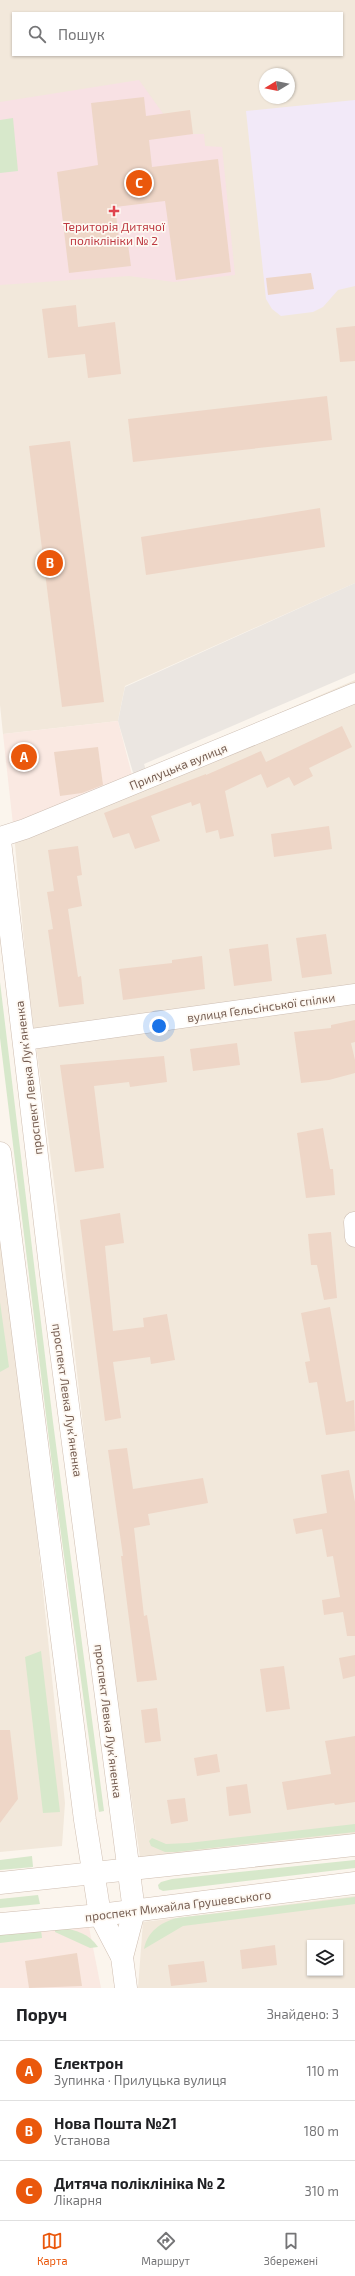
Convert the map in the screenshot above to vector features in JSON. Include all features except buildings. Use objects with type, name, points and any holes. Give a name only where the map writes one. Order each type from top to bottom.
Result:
[{"type":"main road","name":"проспект Левка Лукʼяненка","points":[[0,841],[51,1275],[81,1495],[134,1911],[122,1957]]},
{"type":"main road","name":"проспект Левка Лукʼяненка","points":[[0,1153],[85,1820],[100,1915],[122,1957],[126,1988]]},
{"type":"main road","points":[[0,1884],[355,1845]]},
{"type":"main road","name":"проспект Михайла Грушевського","points":[[0,1924],[100,1915],[355,1883]]},
{"type":"street","name":"Прилуцька вулиця","points":[[0,837],[25,829],[355,693]]},
{"type":"street","name":"вулиця Гельсінської спілки","points":[[24,1040],[355,994]]},
{"type":"shaded area","points":[[0,0],[355,0],[355,583],[125,686],[118,721],[3,734],[0,705]]},
{"type":"shaded area","name":"Територія Дитячої поліклініки № 2","points":[[139,80],[172,126],[193,134],[204,134],[205,146],[222,147],[235,275],[174,282],[129,276],[0,285],[0,102]]},
{"type":"shaded area","points":[[355,100],[355,286],[338,290],[323,307],[313,312],[281,316],[272,309],[266,299],[246,111]]},
{"type":"shaded area","points":[[355,583],[355,673],[144,764],[146,770],[134,776],[118,721],[125,687]]},
{"type":"shaded area","points":[[355,680],[355,1836],[140,1857],[105,1617],[63,1251],[28,984],[14,834],[162,764]]},
{"type":"shaded area","points":[[118,721],[133,779],[14,834],[3,734]]},
{"type":"shaded area","points":[[0,1212],[21,1380],[65,1803],[62,1846],[0,1852]]},
{"type":"shaded area","points":[[355,1896],[355,1988],[138,1988],[143,1922]]},
{"type":"shaded area","points":[[88,1922],[101,1988],[0,1988],[0,1931]]},
{"type":"green space","points":[[13,118],[18,171],[0,173],[0,120]]},
{"type":"green space","points":[[0,982],[53,1422],[104,1811],[99,1812],[56,1497],[0,1038]]},
{"type":"green space","points":[[0,1302],[9,1367],[0,1372]]},
{"type":"green space","points":[[41,1651],[60,1812],[43,1813],[25,1657]]},
{"type":"green space","points":[[355,1824],[355,1832],[176,1852],[165,1852],[151,1846],[149,1841],[152,1838],[166,1844],[188,1843]]},
{"type":"green space","points":[[32,1856],[33,1867],[0,1870],[0,1860]]},
{"type":"green space","points":[[355,1860],[355,1868],[163,1891],[159,1889],[158,1885],[161,1882],[172,1879]]},
{"type":"green space","points":[[38,1895],[40,1904],[0,1908],[0,1899]]},
{"type":"green space","points":[[355,1897],[355,1904],[183,1926],[144,1949],[148,1938],[160,1925],[177,1918]]},
{"type":"green space","points":[[62,1928],[82,1933],[91,1939],[98,1947],[90,1948],[55,1932],[55,1929]]},
{"type":"green space","points":[[41,1930],[42,1938],[0,1943],[0,1935]]},
{"type":"place","name":"Дитяча поліклініка № 2","points":[[139,183]]},
{"type":"place","name":"Територія Дитячої поліклініки № 2","points":[[114,211]]},
{"type":"place","name":"Нова Пошта №21","points":[[50,563]]},
{"type":"place","name":"Електрон","points":[[24,757]]}]
